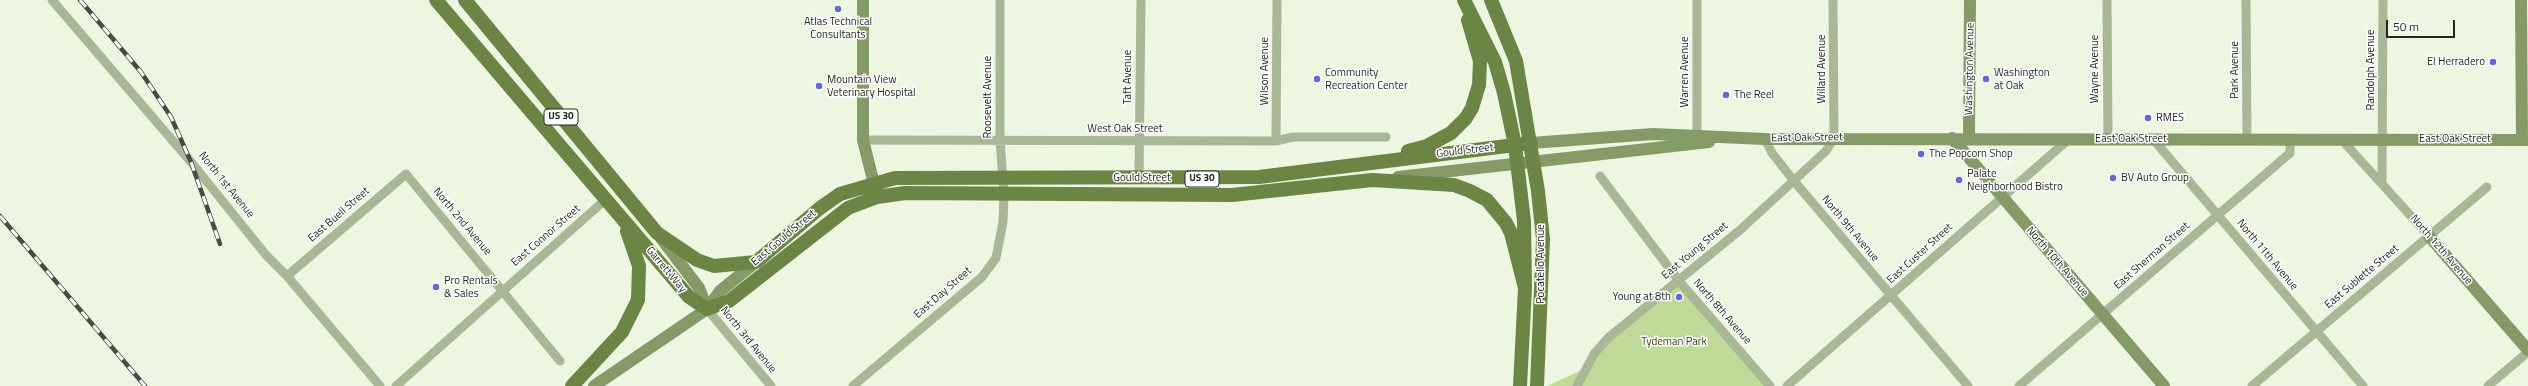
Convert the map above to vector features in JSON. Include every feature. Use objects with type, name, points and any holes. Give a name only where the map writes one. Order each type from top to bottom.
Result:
[{"type":"main road","name":"Garrett Way","points":[[436,0],[689,298],[707,309]]},
{"type":"main road","name":"Garrett Way","points":[[465,0],[657,233],[700,288],[707,309]]},
{"type":"main road","points":[[863,0],[863,140],[872,183],[877,197]]},
{"type":"main road","points":[[1341,168],[1427,146],[1451,133],[1466,118],[1479,85],[1480,61],[1463,0]]},
{"type":"main road","name":"Pocatello Avenue","points":[[1463,0],[1495,62],[1504,93],[1515,145],[1524,221],[1525,288],[1520,386]]},
{"type":"main road","name":"Pocatello Avenue","points":[[1491,0],[1506,32],[1516,61],[1531,143],[1543,239],[1537,386]]},
{"type":"main road","name":"Washington Avenue","points":[[1969,139],[1970,0]]},
{"type":"main road","points":[[2521,0],[2525,140]]},
{"type":"main road","name":"East Oak Street","points":[[1531,143],[1626,135],[1697,140],[1834,138],[2525,140]]},
{"type":"main road","name":"North 10th Avenue","points":[[1952,138],[2164,386]]},
{"type":"main road","name":"East Oak Street","points":[[1533,161],[1697,140]]},
{"type":"main road","name":"Gould Street","points":[[872,183],[895,178],[1259,177],[1341,168],[1531,143]]},
{"type":"main road","name":"Gould Street","points":[[877,197],[905,193],[1232,195],[1533,161]]},
{"type":"main road","name":"US 30","points":[[1372,180],[1454,186],[1470,191],[1487,200],[1506,223],[1511,233],[1525,288]]},
{"type":"main road","name":"East Gould Street","points":[[707,309],[720,291],[820,208],[840,194],[872,183]]},
{"type":"main road","name":"East Gould Street","points":[[594,386],[707,309],[729,301],[825,224],[848,208],[877,197]]},
{"type":"main road","points":[[572,386],[610,343],[622,332],[638,300],[639,266],[625,222]]},
{"type":"main road","name":"US 30","points":[[657,233],[696,260],[714,266],[756,262]]},
{"type":"main road","name":"North 12th Avenue","points":[[2429,236],[2528,351]]},
{"type":"street","name":"North 1st Avenue","points":[[52,0],[192,162],[266,255],[287,276],[380,386]]},
{"type":"street","name":"Roosevelt Avenue","points":[[1000,0],[1000,140],[1004,194]]},
{"type":"street","name":"Taft Avenue","points":[[1139,178],[1141,0]]},
{"type":"street","name":"Wilson Avenue","points":[[1276,141],[1277,0]]},
{"type":"street","name":"Warren Avenue","points":[[1697,0],[1697,140]]},
{"type":"street","name":"Willard Avenue","points":[[1833,0],[1834,138]]},
{"type":"street","name":"Wayne Avenue","points":[[2107,0],[2108,139]]},
{"type":"street","name":"Park Avenue","points":[[2246,0],[2247,139]]},
{"type":"street","name":"Randolph Avenue","points":[[2383,0],[2383,139]]},
{"type":"street","name":"West Oak Street","points":[[863,140],[1276,141],[1293,137],[1386,137]]},
{"type":"street","name":"East Young Street","points":[[1577,386],[1594,354],[1608,338],[1679,281],[1794,182],[1826,151],[1834,138]]},
{"type":"street","name":"North 9th Avenue","points":[[1765,139],[1772,153],[1794,182],[1968,386]]},
{"type":"street","name":"East Custer Street","points":[[1787,386],[2069,139]]},
{"type":"street","name":"North 11th Avenue","points":[[2153,139],[2363,386]]},
{"type":"street","name":"East Sherman Street","points":[[2019,386],[2290,153],[2290,139]]},
{"type":"street","name":"North 12th Avenue","points":[[2341,139],[2429,236]]},
{"type":"street","points":[[2382,184],[2383,139]]},
{"type":"street","name":"East Buell Street","points":[[287,276],[406,174]]},
{"type":"street","name":"North 2nd Avenue","points":[[406,174],[560,361]]},
{"type":"street","name":"North 8th Avenue","points":[[1600,176],[1679,281],[1770,386]]},
{"type":"street","name":"East Sublette Street","points":[[2252,386],[2487,187]]},
{"type":"street","name":"East Day Street","points":[[853,386],[982,277],[996,258],[1004,222],[1004,194]]},
{"type":"street","name":"East Connor Street","points":[[396,386],[605,200]]},
{"type":"street","name":"North 3rd Avenue","points":[[707,309],[771,386]]},
{"type":"street","points":[[2488,386],[2528,351]]},
{"type":"green space","name":"Tydeman Park","points":[[1679,281],[1770,386],[1547,386],[1584,369],[1594,354]]},
{"type":"railway","points":[[80,0],[141,72],[171,117],[191,162],[220,244]]},
{"type":"railway","points":[[0,216],[145,386]]},
{"type":"place","name":"Atlas Technical Consultants","points":[[838,9]]},
{"type":"place","name":"El Herradero","points":[[2493,62]]},
{"type":"place","name":"Community Recreation Center","points":[[1317,79]]},
{"type":"place","name":"Washington at Oak","points":[[1986,79]]},
{"type":"place","name":"Mountain View Veterinary Hospital","points":[[819,86]]},
{"type":"place","name":"The Reel","points":[[1726,95]]},
{"type":"place","name":"RMES","points":[[2148,118]]},
{"type":"place","name":"The Popcorn Shop","points":[[1921,154]]},
{"type":"place","name":"BV Auto Group","points":[[2113,178]]},
{"type":"place","name":"Palate Neighborhood Bistro","points":[[1959,180]]},
{"type":"place","name":"Pro Rentals & Sales","points":[[436,287]]},
{"type":"place","name":"Young at 8th","points":[[1679,297]]}]
